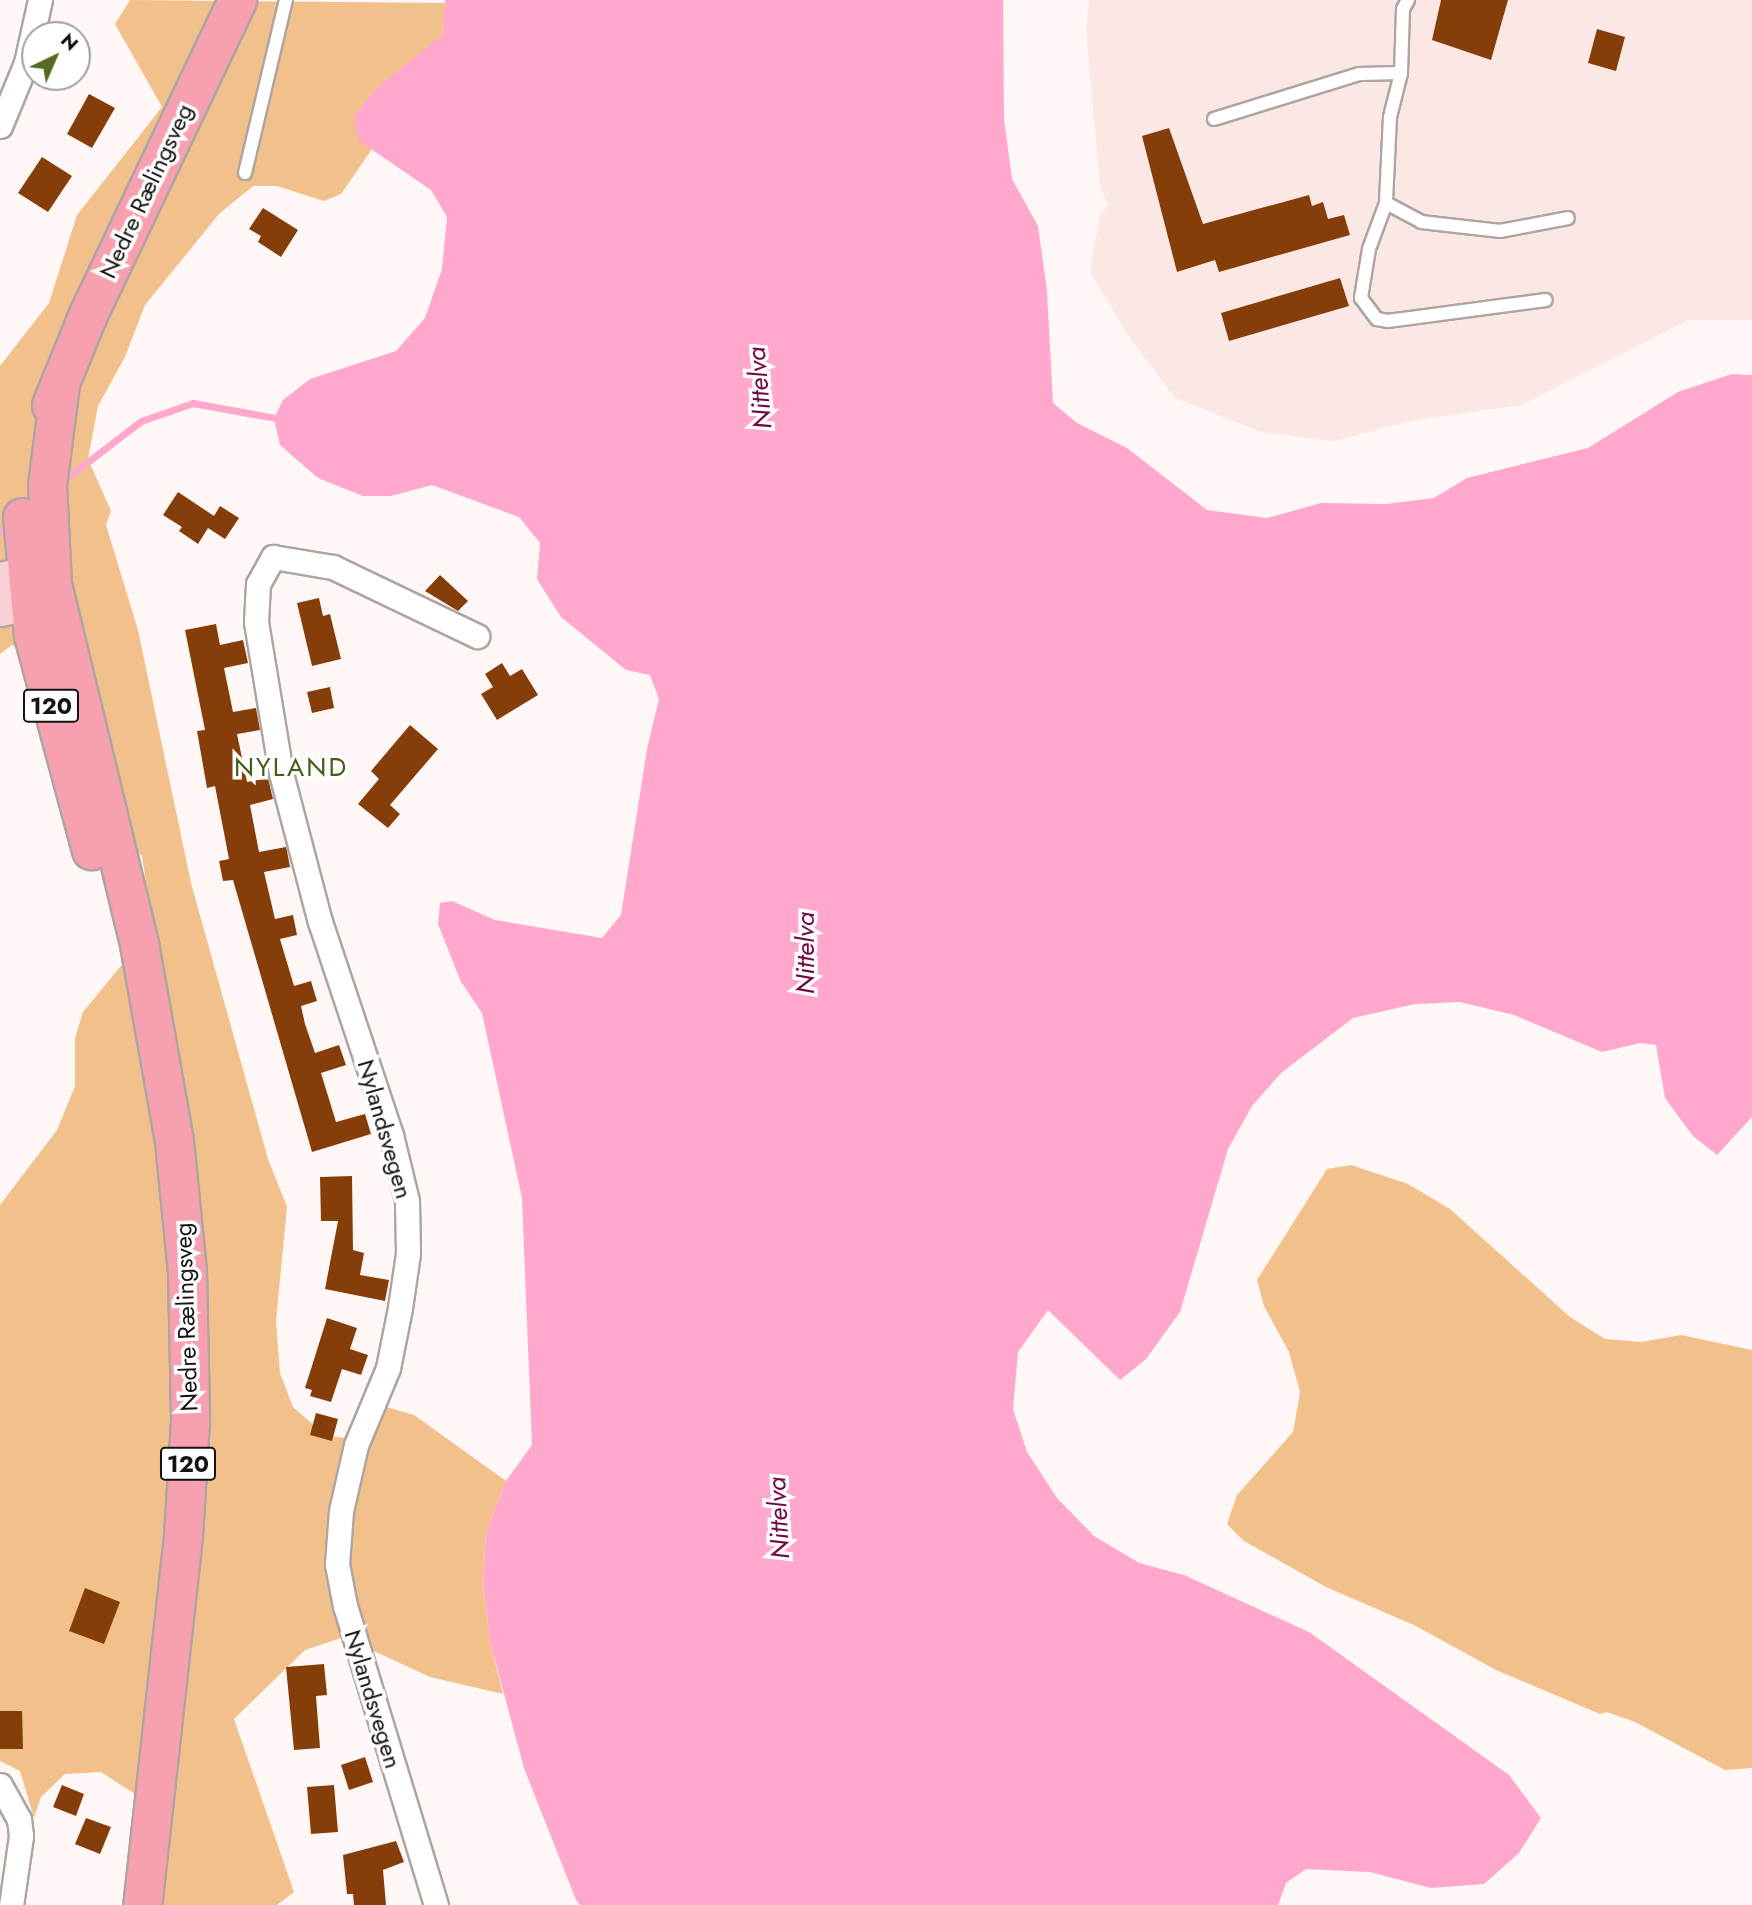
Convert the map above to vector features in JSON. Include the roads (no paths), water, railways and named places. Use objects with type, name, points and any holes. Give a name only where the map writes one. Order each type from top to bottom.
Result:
[{"type":"main road","name":"Nedre Rælingsveg","points":[[142,1905],[177,1600],[190,1421],[188,1283],[180,1187],[151,1023],[82,818],[21,590],[47,485],[60,384],[88,314],[237,0]]},
{"type":"street","points":[[0,126],[26,62],[40,0]]},
{"type":"street","name":"Nylandsvegen","points":[[436,1905],[345,1606],[338,1564],[341,1511],[356,1445],[388,1368],[400,1308],[408,1253],[407,1201],[391,1135],[320,922],[281,773],[256,622],[258,584],[273,557],[333,567],[477,636]]},
{"type":"street","points":[[0,1785],[19,1819],[21,1836],[11,1905]]},
{"type":"lane","points":[[245,173],[286,0]]},
{"type":"lane","points":[[1405,3],[1401,73],[1390,117],[1386,202],[1362,276],[1361,298],[1377,319],[1546,300]]},
{"type":"lane","points":[[1214,119],[1359,74],[1401,73]]},
{"type":"lane","points":[[1386,202],[1421,222],[1500,231],[1568,218]]},
{"type":"water","name":"Nittelva","points":[[445,0],[1003,0],[1004,119],[1012,179],[1038,226],[1047,291],[1053,403],[1077,423],[1127,448],[1207,510],[1267,518],[1321,503],[1386,504],[1434,498],[1467,478],[1588,448],[1678,392],[1732,374],[1752,375],[1752,1117],[1717,1155],[1693,1136],[1665,1098],[1656,1045],[1640,1043],[1602,1052],[1514,1015],[1460,1002],[1415,1004],[1353,1018],[1281,1073],[1252,1106],[1228,1149],[1180,1312],[1146,1359],[1120,1380],[1048,1310],[1018,1352],[1013,1409],[1027,1452],[1057,1498],[1094,1536],[1139,1563],[1184,1575],[1309,1632],[1509,1775],[1541,1818],[1519,1853],[1484,1884],[1431,1888],[1370,1872],[1306,1869],[1286,1883],[1278,1905],[580,1905],[576,1900],[524,1768],[490,1642],[483,1582],[486,1533],[506,1481],[532,1445],[522,1198],[482,1013],[461,982],[438,924],[440,903],[452,901],[495,920],[602,938],[621,915],[647,749],[659,699],[650,675],[626,670],[561,617],[537,579],[540,543],[519,517],[432,485],[391,496],[363,496],[318,478],[280,445],[274,418],[283,400],[310,379],[396,351],[425,318],[442,269],[447,217],[431,190],[358,140],[354,116],[378,87],[443,34]]},
{"type":"waterway","points":[[60,483],[141,421],[193,403],[281,419]]},
{"type":"waterway","points":[[0,532],[11,520]]},
{"type":"district","name":"NYLAND","points":[[291,768]]}]
